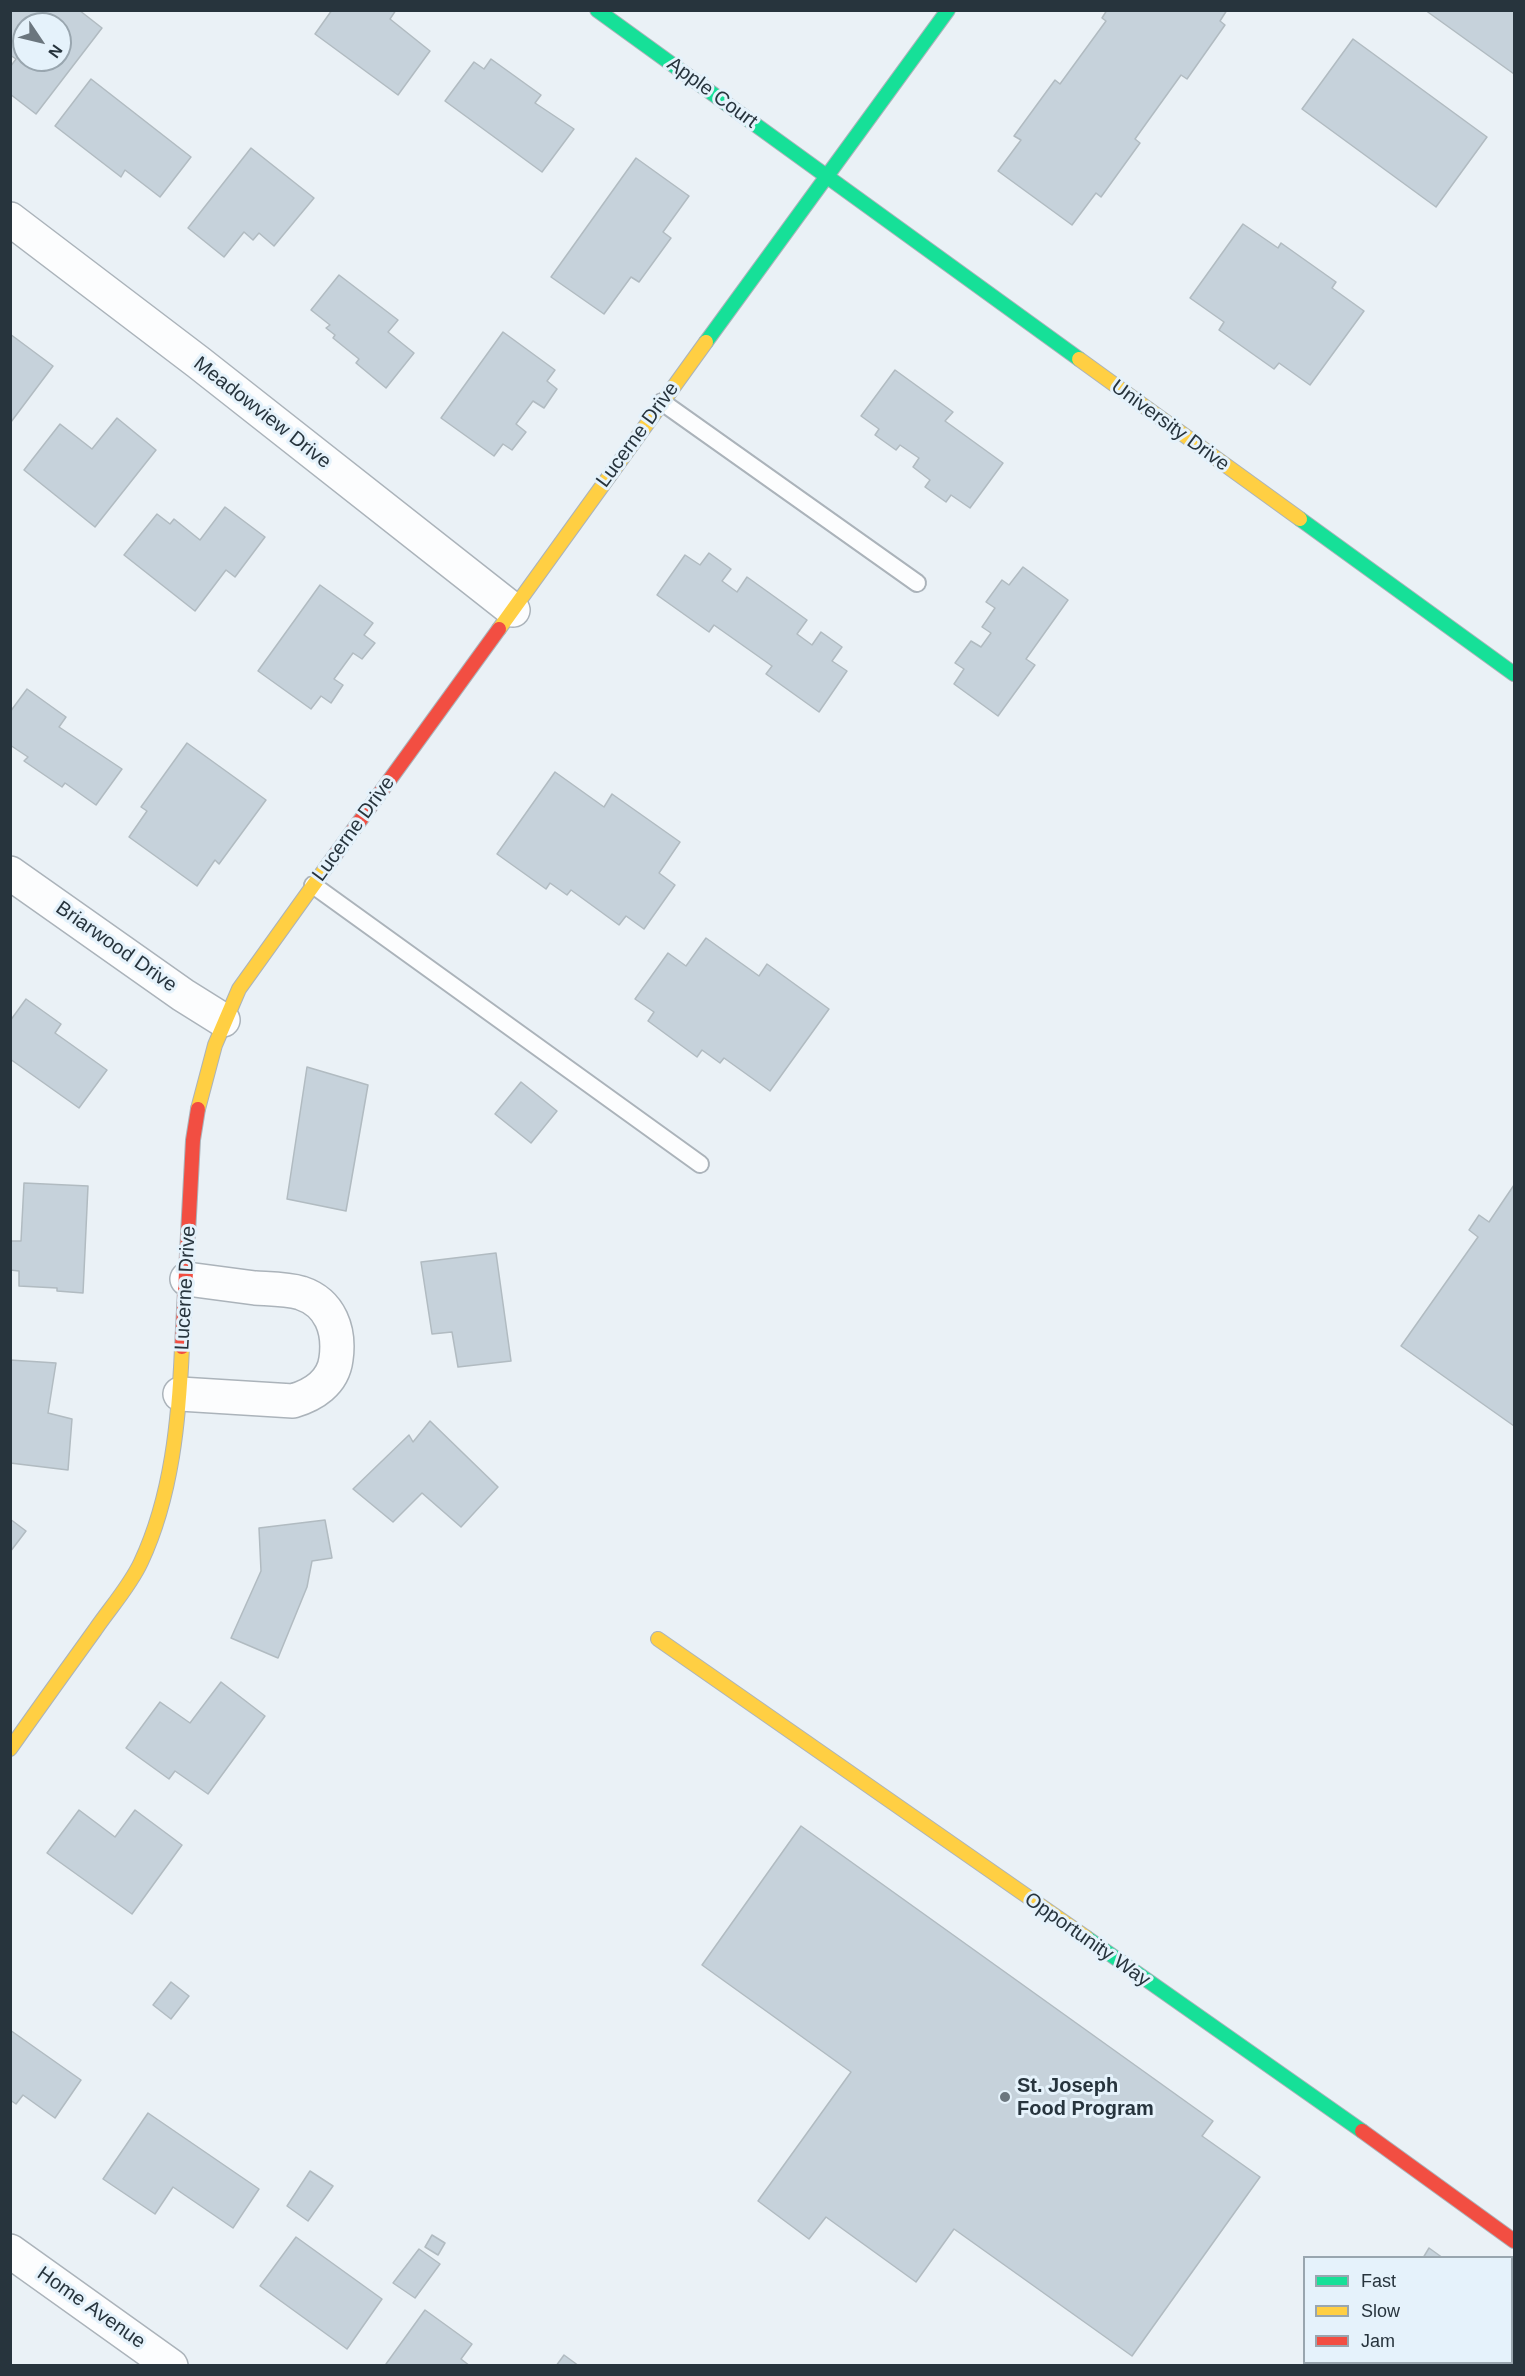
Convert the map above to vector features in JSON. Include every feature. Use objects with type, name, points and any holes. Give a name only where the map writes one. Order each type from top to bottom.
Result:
[{"type":"street","name":"Apple Court","points":[[597,10],[827,176]]},
{"type":"street","name":"Lucerne Drive","points":[[10,1749],[140,1564],[153,1534],[166,1487],[180,1394],[193,1140],[199,1098],[209,1057],[223,1020],[239,989],[948,10]]},
{"type":"street","name":"University Drive","points":[[827,176],[1515,674]]},
{"type":"street","name":"Meadowview Drive","points":[[10,219],[198,362],[513,610]]},
{"type":"street","name":"Briarwood Drive","points":[[10,873],[183,995],[223,1020]]},
{"type":"street","points":[[180,1394],[293,1401],[309,1397],[324,1385],[336,1363],[338,1339],[331,1316],[321,1305],[301,1293],[187,1280]]},
{"type":"street","name":"Opportunity Way","points":[[658,1639],[804,1744],[1407,2162],[1515,2241]]},
{"type":"street","name":"Home Avenue","points":[[10,2251],[171,2366]]},
{"type":"lane","points":[[662,402],[917,583]]},
{"type":"lane","points":[[313,885],[700,1164]]},
{"type":"building","points":[[10,10],[79,10],[102,28],[72,67],[72,12],[12,12],[12,56],[10,55]]},
{"type":"building","points":[[332,10],[396,10],[390,19],[430,51],[398,95],[315,34]]},
{"type":"building","points":[[1107,10],[1227,10],[1220,21],[1225,25],[1187,79],[1181,75],[1135,139],[1140,143],[1101,197],[1096,193],[1072,225],[998,171],[1021,140],[1014,136],[1055,80],[1060,84],[1106,21],[1102,18]]},
{"type":"building","points":[[1425,10],[1514,10],[1514,74]]},
{"type":"building","points":[[1353,39],[1487,137],[1436,207],[1302,109]]},
{"type":"building","points":[[491,59],[541,95],[535,103],[574,129],[542,172],[445,101],[474,62],[484,69]]},
{"type":"building","points":[[12,64],[12,72],[68,72],[36,114],[10,94],[10,67]]},
{"type":"building","points":[[91,79],[191,157],[160,197],[125,170],[121,177],[55,126]]},
{"type":"building","points":[[251,148],[314,198],[274,246],[259,233],[253,240],[244,232],[224,257],[188,228]]},
{"type":"building","points":[[636,158],[689,196],[663,232],[671,238],[639,282],[631,277],[604,314],[551,277]]},
{"type":"building","points":[[1243,224],[1278,248],[1281,243],[1336,282],[1332,288],[1364,311],[1310,385],[1279,363],[1274,369],[1219,330],[1224,322],[1190,298]]},
{"type":"building","points":[[339,275],[398,320],[388,332],[414,353],[386,388],[356,363],[359,359],[333,338],[335,335],[326,328],[330,325],[311,310]]},
{"type":"building","points":[[503,332],[555,370],[547,381],[557,389],[544,408],[533,401],[516,424],[526,432],[512,450],[503,444],[494,456],[441,418]]},
{"type":"building","points":[[10,334],[53,366],[11,422],[10,421]]},
{"type":"building","points":[[895,370],[953,412],[945,421],[1003,463],[970,508],[951,495],[946,502],[925,487],[930,480],[913,467],[919,458],[900,445],[896,450],[875,435],[879,429],[861,416]]},
{"type":"building","points":[[117,418],[156,450],[95,527],[24,470],[60,424],[92,449]]},
{"type":"building","points":[[225,507],[265,537],[235,577],[226,570],[195,611],[124,555],[157,514],[170,524],[174,519],[200,540]]},
{"type":"building","points":[[709,553],[731,569],[722,581],[737,592],[747,577],[807,620],[797,634],[812,645],[821,632],[842,647],[832,661],[847,671],[819,712],[766,674],[772,666],[714,625],[709,632],[657,595],[685,555],[700,565]]},
{"type":"building","points":[[1023,567],[1068,600],[1026,659],[1035,665],[998,716],[954,684],[964,669],[955,663],[971,641],[981,647],[991,633],[982,627],[995,608],[986,602],[1002,580],[1009,585]]},
{"type":"building","points":[[320,585],[373,623],[364,635],[375,643],[362,659],[353,653],[334,679],[343,685],[331,703],[321,696],[311,709],[258,671]]},
{"type":"building","points":[[27,689],[66,717],[59,727],[122,769],[96,805],[65,783],[62,787],[24,761],[28,757],[10,745],[10,712]]},
{"type":"building","points":[[187,743],[266,800],[219,864],[215,860],[197,886],[129,837],[147,811],[141,807]]},
{"type":"building","points":[[555,772],[604,807],[612,794],[680,842],[659,873],[675,885],[644,929],[626,916],[619,925],[571,890],[567,895],[550,883],[546,889],[497,854]]},
{"type":"building","points":[[706,938],[759,976],[767,964],[829,1009],[770,1091],[724,1058],[720,1063],[702,1050],[697,1057],[648,1021],[654,1012],[635,999],[668,953],[686,966]]},
{"type":"building","points":[[26,999],[61,1024],[55,1033],[107,1070],[79,1108],[10,1059],[10,1021]]},
{"type":"building","points":[[307,1067],[368,1085],[346,1211],[287,1199]]},
{"type":"building","points":[[521,1082],[557,1111],[531,1143],[495,1114]]},
{"type":"building","points":[[24,1183],[88,1186],[83,1293],[57,1291],[57,1288],[19,1286],[19,1271],[10,1270],[10,1241],[21,1241]]},
{"type":"building","points":[[1514,1185],[1514,1426],[1401,1346],[1478,1237],[1469,1230],[1479,1215],[1489,1222]]},
{"type":"building","points":[[496,1253],[511,1361],[458,1367],[452,1332],[432,1334],[421,1262]]},
{"type":"building","points":[[10,1360],[56,1363],[48,1413],[72,1419],[68,1470],[10,1463]]},
{"type":"building","points":[[430,1421],[498,1487],[461,1527],[422,1493],[393,1522],[353,1489],[409,1435],[413,1442]]},
{"type":"building","points":[[10,1519],[26,1531],[10,1552]]},
{"type":"building","points":[[325,1520],[332,1558],[312,1561],[307,1587],[278,1658],[231,1638],[261,1571],[259,1528]]},
{"type":"building","points":[[221,1682],[265,1716],[208,1794],[175,1771],[169,1779],[126,1748],[160,1702],[190,1723]]},
{"type":"building","points":[[79,1810],[115,1837],[135,1810],[182,1845],[132,1914],[47,1853]]},
{"type":"building","name":"St. Joseph Food Program","points":[[801,1826],[1213,2121],[1202,2136],[1260,2177],[1132,2356],[954,2229],[916,2282],[826,2217],[809,2239],[758,2201],[851,2072],[702,1965]]},
{"type":"building","points":[[171,1982],[189,1996],[171,2019],[153,2005]]},
{"type":"building","points":[[10,2030],[81,2080],[55,2118],[23,2095],[16,2104],[10,2100]]},
{"type":"building","points":[[148,2113],[259,2189],[233,2228],[173,2187],[155,2214],[103,2179]]},
{"type":"building","points":[[310,2171],[333,2186],[308,2221],[287,2206]]},
{"type":"building","points":[[432,2235],[445,2243],[438,2255],[425,2247]]},
{"type":"building","points":[[296,2237],[382,2299],[347,2349],[260,2286]]},
{"type":"building","points":[[1429,2248],[1440,2256],[1424,2256]]},
{"type":"building","points":[[419,2249],[440,2264],[415,2298],[393,2283]]},
{"type":"building","points":[[425,2310],[472,2344],[461,2359],[470,2366],[389,2366],[386,2364]]},
{"type":"building","points":[[564,2355],[579,2366],[556,2366]]},
{"type":"building","points":[[1348,2364],[1481,2364],[1480,2366],[1346,2366]]},
{"type":"traffic: fast","points":[[597,10],[1079,359]]},
{"type":"traffic: fast","points":[[706,342],[948,10]]},
{"type":"traffic: fast","points":[[1300,519],[1514,674]]},
{"type":"traffic: fast","points":[[1087,1938],[1362,2131]]},
{"type":"traffic: slow","points":[[499,629],[706,342]]},
{"type":"traffic: slow","points":[[1079,359],[1300,519]]},
{"type":"traffic: slow","points":[[198,1109],[215,1045],[239,989],[330,862]]},
{"type":"traffic: slow","points":[[10,1749],[126,1588],[152,1537],[172,1457],[179,1402],[182,1347]]},
{"type":"traffic: slow","points":[[658,1639],[1087,1938]]},
{"type":"traffic: jam","points":[[330,862],[499,629]]},
{"type":"traffic: jam","points":[[182,1347],[193,1140],[198,1109]]},
{"type":"traffic: jam","points":[[1362,2131],[1514,2241]]},
{"type":"place","name":"St. Joseph Food Program","points":[[1005,2097]]}]
